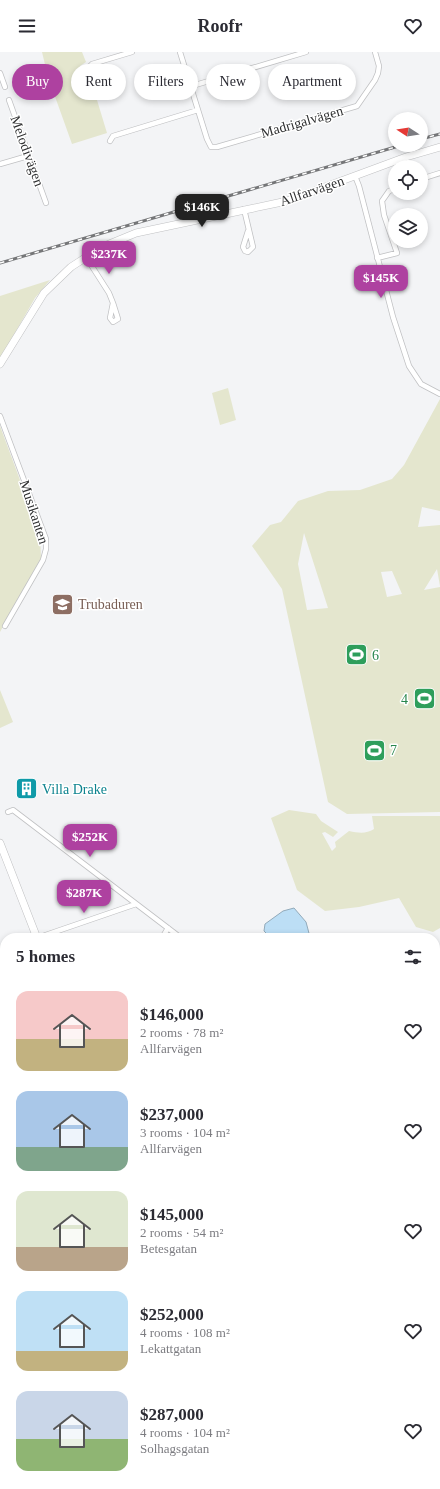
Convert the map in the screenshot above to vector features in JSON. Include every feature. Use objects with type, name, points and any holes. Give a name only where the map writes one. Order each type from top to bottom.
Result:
[{"type":"street","points":[[92,64],[132,52]]},
{"type":"street","points":[[180,52],[184,64]]},
{"type":"street","points":[[198,84],[306,52]]},
{"type":"street","name":"Madrigalvägen","points":[[198,110],[211,147],[217,147],[357,106],[376,80],[379,66],[375,52]]},
{"type":"street","points":[[0,73],[5,86]]},
{"type":"street","name":"Melodivägen","points":[[9,100],[46,203]]},
{"type":"street","points":[[110,141],[113,136],[198,110],[196,100]]},
{"type":"street","name":"Allfarvägen","points":[[0,364],[44,292],[72,267],[102,247],[136,233],[287,201],[440,147]]},
{"type":"street","points":[[0,164],[28,156]]},
{"type":"street","points":[[428,177],[440,172]]},
{"type":"street","points":[[355,176],[409,366],[421,384],[440,394]]},
{"type":"street","points":[[378,258],[397,253],[384,215],[382,200],[388,192]]},
{"type":"street","points":[[244,210],[248,230]]},
{"type":"street","points":[[86,257],[109,293],[113,304]]},
{"type":"street","name":"Musikanten","points":[[0,416],[46,539],[46,549],[43,560],[5,626]]},
{"type":"street","points":[[8,812],[13,810],[174,933]]},
{"type":"street","points":[[0,843],[35,933]]},
{"type":"street","points":[[52,933],[136,904]]},
{"type":"street","points":[[165,933],[168,928]]},
{"type":"green space","points":[[42,52],[82,52],[86,62],[83,64],[71,64],[71,100],[97,100],[107,133],[72,144],[56,100],[63,100],[63,64],[45,64]]},
{"type":"green space","points":[[50,280],[35,298],[0,359],[0,296]]},
{"type":"green space","points":[[228,388],[236,420],[220,425],[212,393]]},
{"type":"green space","points":[[440,399],[440,511],[422,507],[418,527],[440,525],[440,586],[437,569],[424,590],[440,587],[440,812],[347,814],[328,802],[282,589],[252,546],[270,525],[281,522],[298,501],[328,491],[360,490],[392,479],[404,465]],"holes":[[[304,533],[328,608],[307,610],[298,564]],[[392,571],[402,594],[387,597],[381,572]]]},
{"type":"green space","points":[[0,426],[40,534],[41,559],[0,632]]},
{"type":"green space","points":[[0,690],[13,722],[0,728]]},
{"type":"green space","points":[[289,810],[316,814],[321,821],[338,832],[333,837],[325,832],[322,833],[332,851],[336,847],[335,842],[349,831],[362,833],[374,829],[372,816],[440,816],[440,928],[433,932],[416,927],[399,898],[359,907],[325,911],[297,890],[271,818]]},
{"type":"water","points":[[294,908],[306,922],[309,933],[266,933],[264,931],[265,924],[283,911]]},
{"type":"railway","points":[[428,137],[440,134]]},
{"type":"railway","points":[[0,263],[388,149]]},
{"type":"place","name":"Trubaduren","points":[[63,604]]},
{"type":"place","name":"6","points":[[357,655]]},
{"type":"place","name":"4","points":[[424,699]]},
{"type":"place","name":"7","points":[[374,750]]},
{"type":"place","name":"Villa Drake","points":[[26,789]]}]
